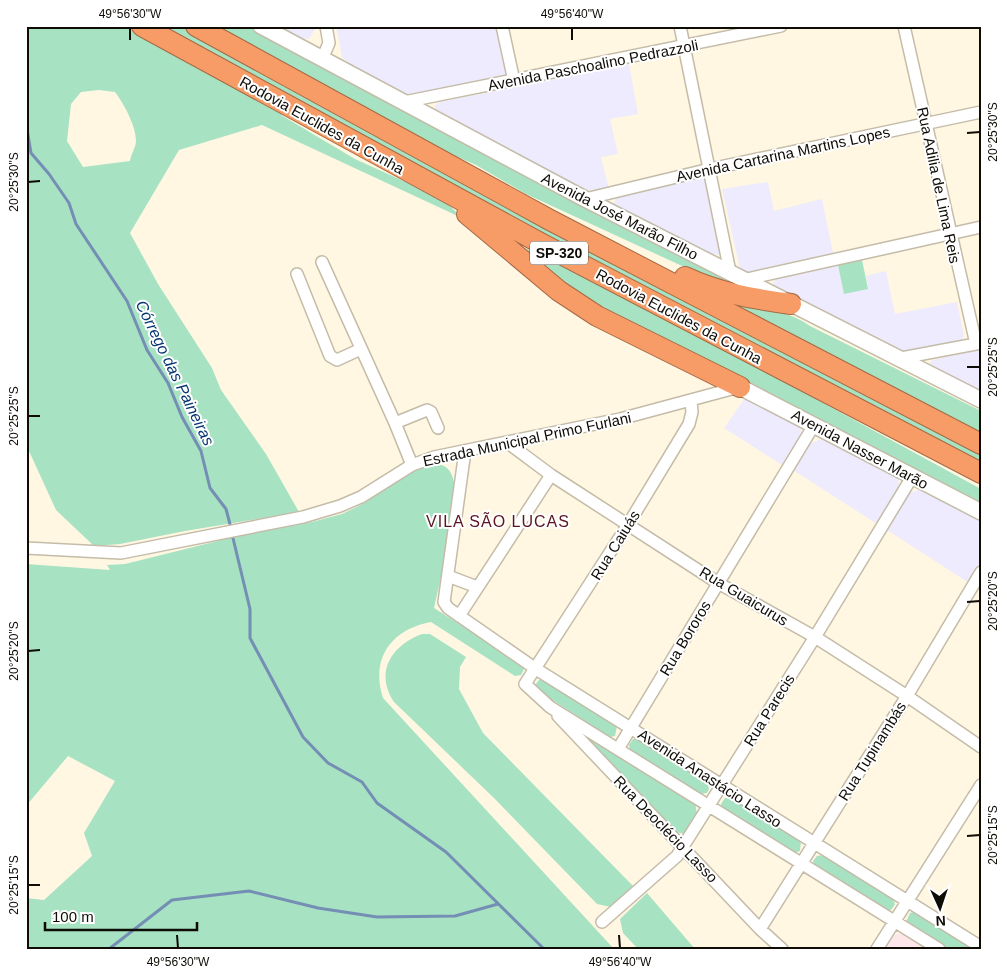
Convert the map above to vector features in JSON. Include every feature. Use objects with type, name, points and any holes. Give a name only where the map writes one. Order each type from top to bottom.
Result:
[{"type":"highway","name":"Rodovia Euclides da Cunha","points":[[142,26],[420,178],[981,474]]},
{"type":"highway","name":"Rodovia Euclides da Cunha","points":[[196,26],[573,231],[981,444]]},
{"type":"highway","points":[[420,178],[559,291],[597,316],[740,387]]},
{"type":"highway","points":[[573,231],[724,292],[757,300],[792,304]]},
{"type":"main road","name":"Avenida José Marão Filho","points":[[261,26],[586,199],[747,280],[896,359],[981,400]]},
{"type":"main road","name":"Avenida Nasser Marão","points":[[740,387],[981,512]]},
{"type":"street","points":[[322,59],[330,44],[326,26]]},
{"type":"street","points":[[502,26],[514,81]]},
{"type":"street","points":[[680,26],[730,272]]},
{"type":"street","name":"Avenida Paschoalino Pedrazzoli","points":[[404,102],[781,26]]},
{"type":"street","name":"Rua Adilia de Lima Reis","points":[[904,26],[949,233],[978,344]]},
{"type":"street","name":"Avenida Cartarina Martins Lopes","points":[[586,199],[710,169],[981,112]]},
{"type":"street","points":[[747,280],[981,227]]},
{"type":"street","points":[[322,262],[396,423],[412,465]]},
{"type":"street","points":[[297,274],[330,356],[337,360],[361,349]]},
{"type":"street","points":[[896,359],[978,344]]},
{"type":"street","name":"Estrada Municipal Primo Furlani","points":[[26,548],[121,553],[303,517],[340,506],[361,497],[412,465],[434,457],[508,443],[691,401],[740,387]]},
{"type":"street","name":"Rua Caiuás","points":[[525,684],[629,523],[689,424],[692,412],[691,401]]},
{"type":"street","points":[[396,423],[427,410],[432,412],[438,428]]},
{"type":"street","name":"Rua Bororos","points":[[618,749],[814,425]]},
{"type":"street","name":"Rua Guaicurus","points":[[508,443],[551,475],[629,523],[718,583],[815,637],[907,696],[981,747]]},
{"type":"street","points":[[465,451],[448,576],[477,587]]},
{"type":"street","points":[[459,616],[551,475]]},
{"type":"street","name":"Rua Parecis","points":[[602,922],[677,856],[684,846],[710,807],[721,786],[815,637],[912,477]]},
{"type":"street","name":"Rua Tupinambás","points":[[760,929],[803,864],[907,696],[981,572]]},
{"type":"street","name":"Avenida Anastácio Lasso","points":[[448,576],[444,602],[459,616],[536,669],[981,947]]},
{"type":"street","name":"Avenida Anastácio Lasso","points":[[525,684],[550,707],[939,949]]},
{"type":"street","name":"Rua Deoclécio Lasso","points":[[550,707],[581,742],[684,846],[760,929],[782,949]]},
{"type":"street","points":[[877,949],[981,785]]},
{"type":"shaded area","points":[[273,26],[317,26],[309,39],[296,38]]},
{"type":"shaded area","points":[[336,26],[498,26],[508,71],[503,79],[419,96],[406,95],[352,68],[342,57]]},
{"type":"shaded area","points":[[629,64],[638,114],[610,119],[618,154],[601,157],[609,189],[600,191],[586,190],[438,114],[435,110],[435,105],[440,102]]},
{"type":"shaded area","points":[[697,177],[702,178],[706,182],[722,250],[720,255],[710,254],[613,205],[616,198]]},
{"type":"shaded area","points":[[768,182],[774,211],[822,199],[833,253],[748,272],[740,269],[722,189]]},
{"type":"shaded area","points":[[838,265],[844,293],[868,288],[866,276],[886,271],[895,314],[957,302],[964,336],[960,343],[906,355],[772,285],[776,278]]},
{"type":"shaded area","points":[[981,349],[981,395],[931,368],[930,362],[933,360]]},
{"type":"shaded area","points":[[745,398],[800,426],[802,439],[785,467],[724,428]]},
{"type":"shaded area","points":[[821,439],[898,477],[899,489],[877,524],[793,470],[809,444]]},
{"type":"shaded area","points":[[922,489],[981,519],[981,564],[969,583],[887,530],[909,493]]},
{"type":"shaded area","points":[[902,933],[928,949],[885,949],[893,935]]},
{"type":"green space","points":[[26,26],[249,26],[456,139],[737,282],[737,286],[732,289],[526,194],[476,165],[432,146],[981,451],[981,466],[316,116],[281,115],[355,159],[443,199],[462,218],[262,125],[179,150],[130,233],[158,284],[212,368],[221,390],[266,454],[299,512],[120,544],[94,546],[56,510],[29,451],[26,454]],"holes":[[[99,90],[115,92],[129,115],[134,129],[136,143],[130,161],[83,167],[67,141],[71,104],[81,92]]]},
{"type":"green space","points":[[521,246],[689,330],[981,489],[981,505],[598,313],[521,252]]},
{"type":"green space","points":[[862,260],[868,289],[844,294],[838,265]]},
{"type":"green space","points":[[739,305],[776,311],[794,317],[981,411],[981,433],[741,309]]},
{"type":"green space","points":[[434,463],[448,469],[454,482],[442,572],[434,608],[522,664],[524,669],[521,675],[515,676],[431,622],[405,631],[388,648],[382,658],[380,670],[383,698],[614,949],[26,949],[26,898],[44,900],[92,856],[84,833],[115,781],[68,756],[26,806],[26,564],[110,570],[107,565],[125,564],[246,534],[312,522],[342,514],[363,504],[413,469]]},
{"type":"green space","points":[[422,634],[430,634],[466,657],[460,667],[459,689],[483,733],[634,887],[611,907],[597,904],[495,799],[394,702],[388,691],[386,680],[386,670],[389,661],[402,645]]},
{"type":"green space","points":[[545,679],[617,726],[615,736],[610,737],[537,690],[535,685],[539,680]]},
{"type":"green space","points":[[588,739],[592,739],[695,802],[697,814],[684,834],[676,832],[588,742]]},
{"type":"green space","points":[[633,739],[638,739],[708,783],[709,789],[707,793],[701,794],[630,750],[629,745]]},
{"type":"green space","points":[[731,797],[801,841],[800,851],[795,853],[722,808],[721,804],[725,798]]},
{"type":"green space","points":[[823,855],[893,899],[895,904],[891,910],[887,911],[814,865],[813,861],[817,856]]},
{"type":"green space","points":[[647,893],[695,949],[638,949],[623,933],[620,919]]},
{"type":"green space","points":[[914,912],[973,949],[947,949],[906,922],[910,913]]},
{"type":"waterway","name":"Córrego das Paineiras","points":[[26,123],[31,153],[49,174],[69,203],[76,224],[127,301],[147,350],[168,383],[182,417],[201,451],[210,488],[226,509],[231,528]]},
{"type":"waterway","name":"Córrego das Paineiras","points":[[232,534],[250,609],[250,638],[303,737],[328,763],[362,782],[377,803],[446,852],[544,949]]},
{"type":"waterway","points":[[109,949],[172,900],[249,891],[318,908],[377,917],[455,916],[498,904]]},
{"type":"district","name":"VILA SÃO LUCAS","points":[[498,521]]}]
